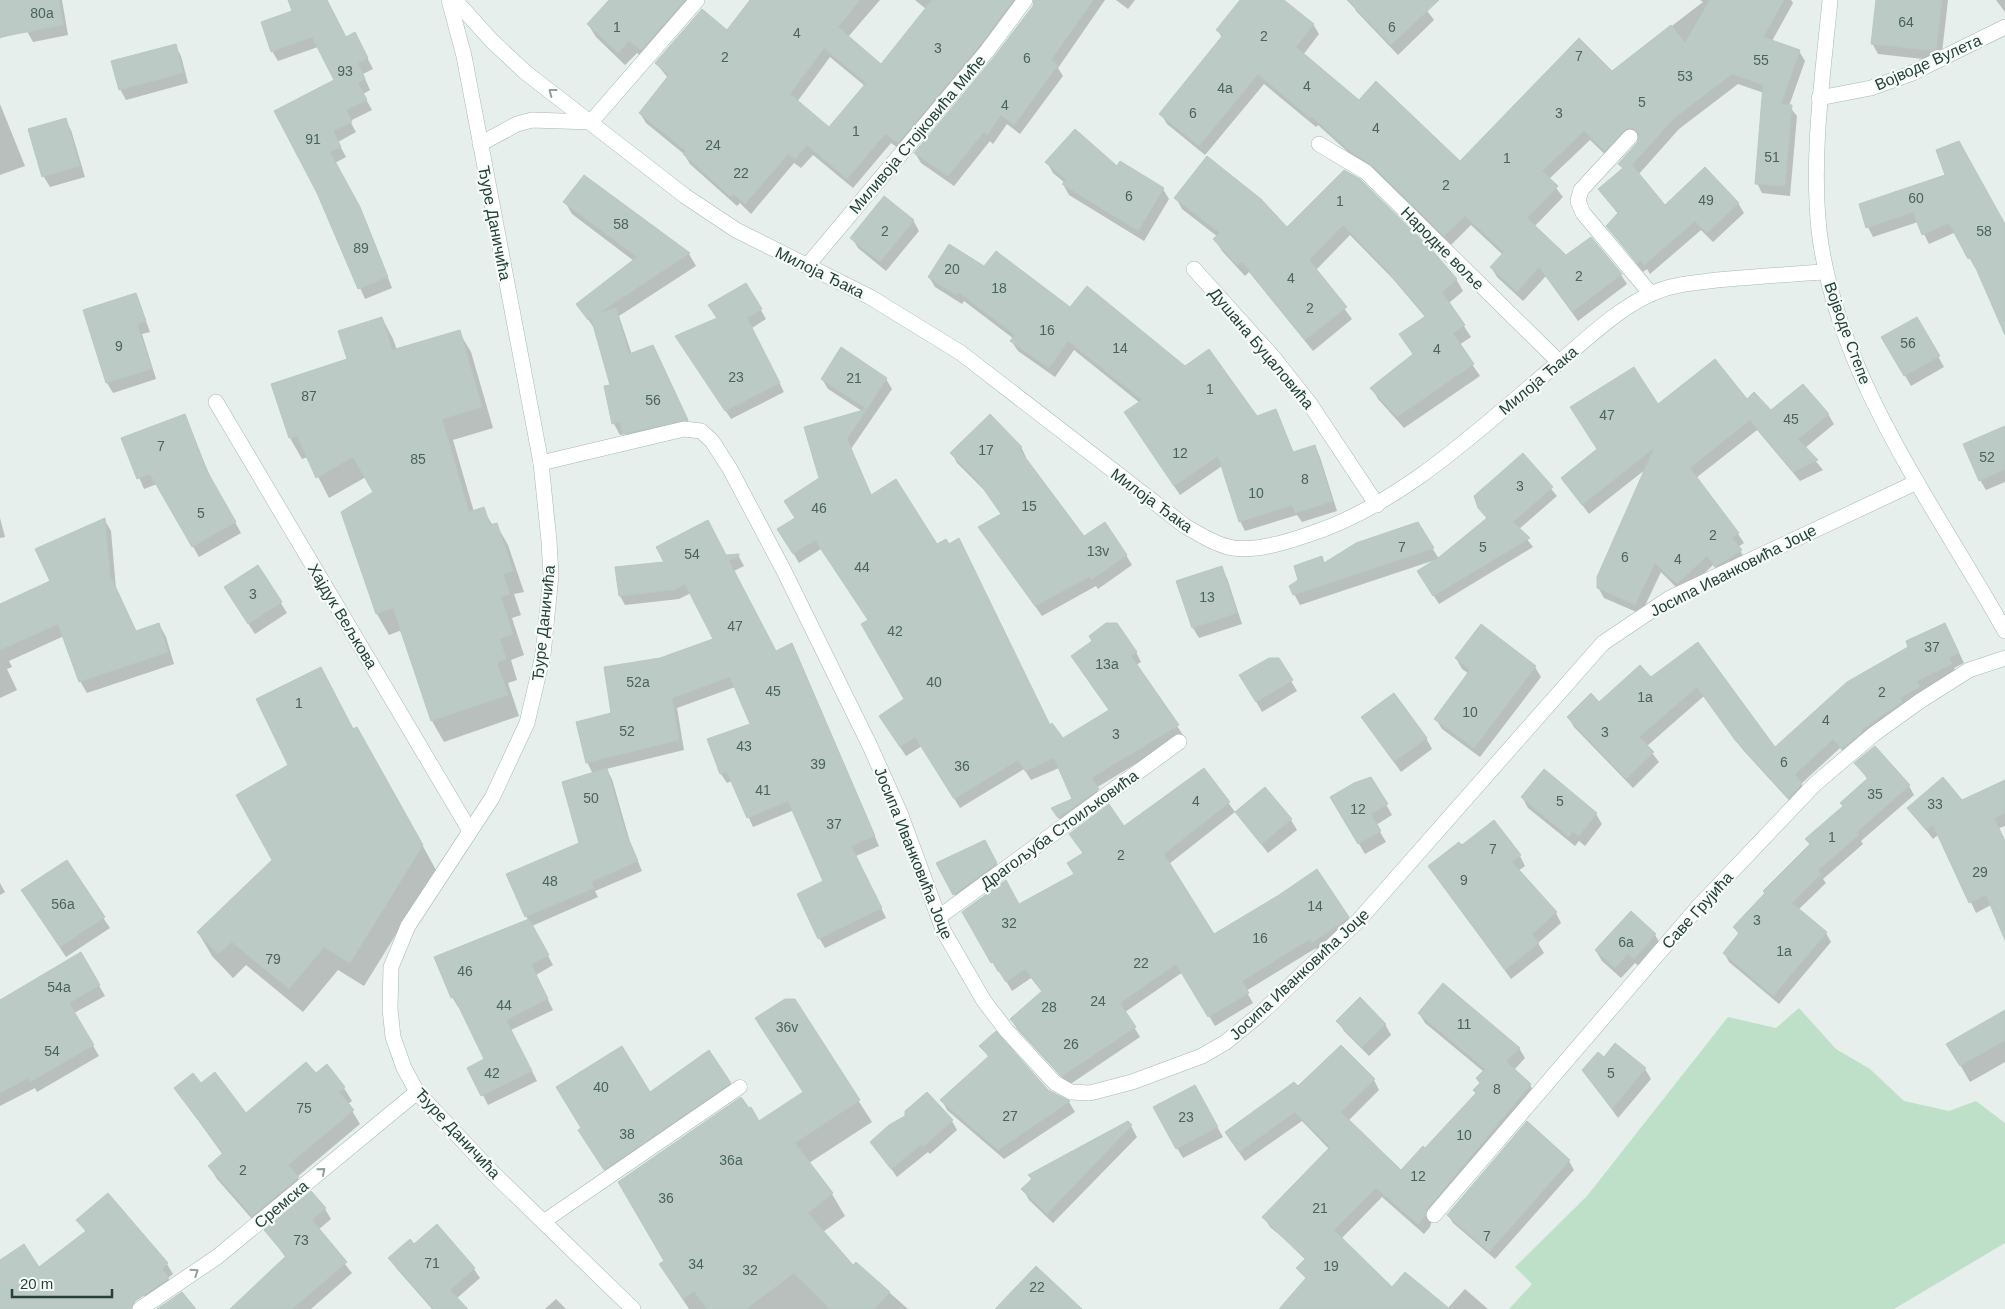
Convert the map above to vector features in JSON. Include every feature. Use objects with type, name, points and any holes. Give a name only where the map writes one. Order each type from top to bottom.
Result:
[{"type":"street","name":"Ђуре Даничића","points":[[449,0],[464,56],[541,463],[550,541],[550,575],[538,683],[526,723],[492,798],[408,926],[391,968],[390,1009],[393,1037],[404,1068],[417,1092],[491,1170],[633,1309]]},
{"type":"street","name":"Милоја Ђака","points":[[455,0],[492,41],[526,72],[633,157],[714,215],[736,230],[870,297],[961,353],[1185,526],[1207,538],[1232,548],[1276,544],[1319,532],[1377,505],[1476,432],[1600,328],[1651,294],[1672,286],[1826,272]]},
{"type":"street","points":[[480,144],[517,124],[532,120],[591,122],[697,0]]},
{"type":"street","name":"Миливоја Стојковића Миће","points":[[807,266],[987,51],[1025,0]]},
{"type":"street","name":"Војводе Степе","points":[[1830,0],[1819,98],[1817,196],[1826,272],[1837,310],[1880,414],[1917,482],[2005,631]]},
{"type":"street","name":"Војводе Вулета","points":[[1819,98],[1871,88],[1910,74],[2005,27]]},
{"type":"street","points":[[1630,137],[1581,190],[1578,201],[1583,213],[1651,294]]},
{"type":"street","name":"Народне воље","points":[[1319,144],[1366,172],[1559,362]]},
{"type":"street","name":"Душана Буцаловића","points":[[1194,268],[1273,357],[1310,404],[1377,505]]},
{"type":"street","name":"Хајдук Вељкова","points":[[216,402],[470,831]]},
{"type":"street","name":"Јосипа Иванковића Јоце","points":[[541,463],[684,429],[701,431],[712,441],[730,469],[780,562],[870,746],[900,813],[938,917],[984,1001],[1007,1031],[1056,1083],[1071,1092],[1090,1093],[1132,1082],[1202,1056],[1226,1042],[1259,1015],[1360,920],[1603,643],[1670,598],[1917,482]]},
{"type":"street","name":"Саве Грујића","points":[[1434,1215],[1699,906],[1815,784],[1874,734],[1920,701],[1969,670],[2005,658]]},
{"type":"street","name":"Драгољуба Стоиљковића","points":[[938,917],[1179,742]]},
{"type":"street","name":"Сремска","points":[[140,1309],[217,1257],[417,1092]]},
{"type":"lane","points":[[544,1222],[740,1087]]},
{"type":"green space","points":[[1799,1008],[1836,1049],[1870,1069],[1904,1101],[1949,1111],[1976,1101],[2005,1123],[2005,1243],[1894,1309],[1509,1309],[1532,1284],[1515,1267],[1587,1196],[1728,1017],[1776,1028]]},
{"type":"building","points":[[0,0],[59,0],[63,25],[0,37]]},
{"type":"building","points":[[288,0],[327,0],[346,37],[355,32],[368,58],[358,63],[365,79],[358,83],[367,100],[346,110],[352,122],[333,131],[341,147],[330,152],[360,207],[388,277],[358,289],[317,193],[274,111],[334,80],[312,37],[271,52],[261,22],[292,11]]},
{"type":"building","points":[[609,0],[685,0],[641,50],[629,41],[618,53],[587,24]]},
{"type":"building","points":[[750,0],[860,0],[838,27],[881,64],[932,0],[1013,0],[980,45],[898,143],[885,134],[847,179],[807,145],[795,159],[788,154],[745,204],[733,194],[731,197],[683,154],[686,151],[639,113],[669,75],[655,63],[702,9],[727,30]],"holes":[[[824,48],[866,83],[829,127],[790,94]]]},
{"type":"building","points":[[1034,0],[1093,0],[1051,60],[1058,65],[1014,125],[1001,115],[987,135],[984,132],[948,176],[914,153],[994,57],[1033,6]]},
{"type":"building","points":[[1240,0],[1284,0],[1314,24],[1296,47],[1359,100],[1376,81],[1460,161],[1579,38],[1612,71],[1671,25],[1685,43],[1710,0],[1784,0],[1763,37],[1800,50],[1781,104],[1792,105],[1785,186],[1755,184],[1763,85],[1732,74],[1673,119],[1632,165],[1665,205],[1705,167],[1739,203],[1707,233],[1695,221],[1644,265],[1640,260],[1637,263],[1606,226],[1618,213],[1598,189],[1623,168],[1618,164],[1637,143],[1639,134],[1633,128],[1627,128],[1605,151],[1584,131],[1542,171],[1558,186],[1527,218],[1566,255],[1591,237],[1622,274],[1572,312],[1539,267],[1517,292],[1490,267],[1504,252],[1465,216],[1444,236],[1372,165],[1351,152],[1311,116],[1310,118],[1258,74],[1199,146],[1159,114],[1223,35],[1216,30]]},
{"type":"building","points":[[1347,0],[1439,0],[1391,45]]},
{"type":"building","points":[[1876,0],[1942,0],[1936,51],[1871,44]]},
{"type":"building","points":[[176,44],[183,73],[119,90],[111,61]]},
{"type":"building","points":[[66,118],[80,166],[42,177],[28,129]]},
{"type":"building","points":[[1075,129],[1117,166],[1120,161],[1164,188],[1138,231],[1062,184],[1066,180],[1045,162]]},
{"type":"building","points":[[1959,141],[2005,224],[2005,335],[1971,257],[1968,259],[1949,223],[1922,235],[1913,212],[1866,228],[1859,204],[1945,175],[1936,150]]},
{"type":"building","points":[[1207,156],[1261,199],[1287,227],[1344,170],[1360,179],[1431,249],[1457,279],[1442,292],[1465,325],[1453,333],[1474,364],[1397,417],[1370,388],[1413,354],[1399,334],[1426,316],[1391,274],[1343,225],[1309,260],[1347,307],[1305,340],[1242,262],[1237,265],[1213,239],[1220,233],[1174,198]]},
{"type":"building","points":[[584,175],[690,253],[599,313],[616,308],[629,354],[653,345],[688,420],[623,434],[620,422],[612,424],[604,386],[610,385],[591,318],[588,320],[576,304],[637,257],[563,202]]},
{"type":"building","points":[[884,196],[914,220],[880,262],[850,238]]},
{"type":"building","points":[[949,244],[984,266],[996,251],[1070,307],[1087,286],[1185,366],[1209,349],[1257,416],[1276,409],[1293,452],[1315,445],[1333,501],[1295,513],[1292,505],[1239,522],[1218,456],[1174,486],[1124,412],[1142,400],[1068,341],[1049,368],[1010,341],[1015,335],[958,292],[956,295],[928,277]]},
{"type":"building","points":[[746,283],[762,309],[747,318],[780,383],[725,411],[675,336],[717,318],[708,305]]},
{"type":"building","points":[[136,293],[146,321],[137,324],[152,369],[106,383],[83,310]]},
{"type":"building","points":[[382,317],[392,350],[460,330],[482,407],[442,419],[469,512],[484,507],[490,525],[497,523],[513,571],[503,574],[510,594],[501,597],[513,634],[500,639],[506,659],[497,662],[508,695],[431,721],[393,608],[376,614],[341,512],[373,492],[353,457],[316,478],[297,436],[289,438],[271,384],[347,359],[338,331]]},
{"type":"building","points":[[1917,317],[1940,356],[1904,376],[1881,337]]},
{"type":"building","points":[[841,347],[887,378],[867,409],[821,379]]},
{"type":"building","points":[[1715,359],[1747,399],[1754,392],[1771,410],[1803,384],[1829,414],[1798,439],[1818,460],[1793,472],[1750,420],[1690,468],[1739,533],[1732,538],[1742,550],[1715,567],[1707,556],[1677,584],[1655,563],[1635,605],[1597,588],[1597,577],[1654,448],[1582,505],[1561,478],[1597,449],[1570,407],[1634,367],[1658,404]]},
{"type":"building","points":[[867,409],[847,439],[871,495],[896,479],[937,544],[946,539],[949,544],[959,538],[1050,725],[1052,723],[1063,738],[1109,710],[1071,656],[1092,641],[1089,636],[1106,623],[1117,623],[1137,652],[1131,656],[1179,725],[1091,778],[1099,789],[1058,818],[1051,808],[1072,799],[1054,758],[1025,771],[1018,760],[954,799],[915,737],[900,747],[879,716],[904,699],[861,624],[868,620],[815,540],[793,554],[777,529],[795,518],[784,501],[819,478],[804,427]]},
{"type":"building","points":[[185,414],[207,471],[236,522],[192,547],[150,474],[137,479],[121,438]]},
{"type":"building","points":[[990,414],[1022,447],[1019,449],[1084,536],[1105,522],[1127,555],[1091,580],[1089,577],[1035,606],[978,527],[1001,514],[978,481],[950,453]]},
{"type":"building","points":[[2005,426],[2005,469],[1979,481],[1963,444]]},
{"type":"building","points":[[1523,453],[1553,487],[1513,522],[1530,538],[1433,596],[1417,571],[1438,558],[1487,518],[1478,508],[1474,496]]},
{"type":"building","points":[[105,518],[110,575],[136,631],[159,623],[168,652],[79,682],[58,624],[0,650],[0,604],[50,581],[35,549]]},
{"type":"building","points":[[708,520],[726,555],[739,554],[739,556],[729,561],[776,651],[792,643],[875,836],[851,846],[882,908],[818,939],[797,894],[823,881],[788,801],[747,818],[727,772],[720,774],[707,739],[750,724],[730,677],[672,698],[679,740],[586,763],[576,722],[611,713],[604,667],[660,658],[713,639],[685,584],[673,590],[619,596],[615,567],[664,562],[656,547]]},
{"type":"building","points":[[1418,522],[1434,548],[1293,595],[1289,586],[1298,580],[1294,566],[1322,556],[1324,563],[1356,543]]},
{"type":"building","points":[[258,565],[282,602],[248,624],[224,587]]},
{"type":"building","points":[[1222,566],[1237,613],[1192,628],[1176,581]]},
{"type":"building","points":[[1945,623],[1959,653],[1949,658],[1952,664],[1917,681],[1920,686],[1900,698],[1902,702],[1861,730],[1862,732],[1842,749],[1833,739],[1795,774],[1802,784],[1788,798],[1735,740],[1697,687],[1639,737],[1654,752],[1626,779],[1567,717],[1591,693],[1599,702],[1640,665],[1651,677],[1698,642],[1775,747],[1847,682],[1908,647],[1906,641]]},
{"type":"building","points":[[1481,624],[1536,666],[1474,748],[1434,719],[1470,670],[1455,658]]},
{"type":"building","points":[[1269,658],[1279,658],[1293,680],[1256,702],[1239,675]]},
{"type":"building","points":[[321,667],[353,729],[357,727],[423,845],[350,963],[324,947],[289,989],[232,942],[218,954],[197,932],[272,860],[236,795],[288,765],[256,699]]},
{"type":"building","points":[[1394,693],[1427,738],[1394,762],[1361,717]]},
{"type":"building","points":[[1875,746],[1910,785],[1857,832],[1859,835],[1818,870],[1821,874],[1792,903],[1827,932],[1773,996],[1723,953],[1739,933],[1733,927],[1765,893],[1763,891],[1810,844],[1805,839],[1843,806],[1840,803],[1868,778],[1854,763]]},
{"type":"building","points":[[607,768],[625,831],[638,861],[591,882],[594,888],[525,917],[506,874],[579,843],[562,782]]},
{"type":"building","points":[[1204,768],[1230,802],[1164,854],[1214,934],[1279,895],[1317,869],[1349,917],[1312,943],[1310,939],[1242,981],[1249,993],[1208,1017],[1176,964],[1120,1003],[1136,1027],[1062,1076],[1010,1019],[1042,991],[1025,969],[1006,982],[993,962],[991,963],[962,912],[1006,880],[1019,904],[1074,874],[1067,863],[1083,853],[1069,834],[1109,804],[1124,826]]},
{"type":"building","points":[[1544,769],[1597,813],[1579,836],[1573,831],[1569,837],[1521,797]]},
{"type":"building","points":[[1371,777],[1388,804],[1371,814],[1381,831],[1358,844],[1330,797],[1354,783]]},
{"type":"building","points":[[1943,777],[1962,800],[2005,780],[2005,813],[1994,818],[2005,841],[2005,940],[1986,895],[1969,903],[1933,825],[1926,830],[1907,808]]},
{"type":"building","points":[[1265,787],[1292,819],[1261,844],[1235,812]]},
{"type":"building","points":[[1494,820],[1521,855],[1512,862],[1557,912],[1532,934],[1539,943],[1505,970],[1428,866],[1459,842],[1462,845]]},
{"type":"building","points":[[985,840],[997,863],[953,895],[936,863]]},
{"type":"building","points":[[67,860],[105,917],[60,947],[21,890]]},
{"type":"building","points":[[1631,911],[1656,934],[1634,959],[1628,954],[1615,968],[1595,950]]},
{"type":"building","points":[[529,919],[549,955],[531,964],[548,999],[506,1020],[532,1071],[481,1096],[467,1068],[484,1059],[454,997],[451,998],[434,957]]},
{"type":"building","points":[[81,952],[100,985],[69,1003],[94,1045],[30,1082],[28,1078],[0,1093],[0,1000]]},
{"type":"building","points":[[1443,983],[1520,1048],[1506,1061],[1531,1084],[1427,1209],[1425,1216],[1418,1224],[1376,1188],[1334,1230],[1392,1287],[1405,1272],[1450,1309],[1279,1309],[1306,1278],[1296,1268],[1305,1259],[1262,1217],[1330,1147],[1295,1112],[1239,1152],[1225,1132],[1294,1082],[1298,1086],[1341,1045],[1375,1079],[1341,1112],[1401,1170],[1423,1146],[1425,1148],[1476,1093],[1473,1090],[1480,1083],[1476,1078],[1485,1069],[1418,1013]]},
{"type":"building","points":[[1360,997],[1386,1024],[1362,1047],[1336,1021]]},
{"type":"building","points":[[785,999],[795,999],[860,1100],[795,1143],[833,1193],[808,1213],[853,1265],[856,1262],[890,1292],[874,1309],[830,1309],[794,1273],[746,1309],[707,1309],[694,1291],[683,1299],[659,1264],[664,1261],[618,1182],[741,1097],[749,1108],[751,1107],[759,1121],[803,1092],[755,1018]]},
{"type":"building","points":[[2005,1010],[2005,1040],[1960,1066],[1946,1044]]},
{"type":"building","points":[[996,1031],[1048,1090],[1070,1101],[998,1150],[940,1100],[989,1056],[979,1046]]},
{"type":"building","points":[[1615,1043],[1646,1068],[1612,1109],[1582,1070],[1598,1052],[1604,1057]]},
{"type":"building","points":[[622,1046],[650,1092],[709,1050],[731,1083],[604,1170],[578,1130],[581,1128],[556,1087]]},
{"type":"building","points":[[306,1062],[316,1073],[327,1064],[345,1087],[339,1092],[354,1110],[288,1165],[299,1177],[252,1216],[208,1166],[223,1153],[174,1088],[193,1073],[201,1083],[215,1072],[246,1113]]},
{"type":"building","points":[[1195,1085],[1218,1127],[1176,1149],[1153,1107]]},
{"type":"building","points":[[927,1092],[953,1120],[924,1146],[922,1144],[891,1169],[870,1142],[889,1125],[905,1116],[905,1111]]},
{"type":"building","points":[[1128,1121],[1132,1125],[1047,1214],[1021,1189],[1032,1179],[1028,1175]]},
{"type":"building","points":[[1527,1121],[1570,1160],[1489,1252],[1447,1215]]},
{"type":"building","points":[[311,1191],[326,1208],[312,1220],[347,1262],[292,1309],[230,1309],[286,1256],[264,1230]]},
{"type":"building","points":[[108,1193],[168,1263],[162,1269],[169,1278],[135,1301],[131,1309],[0,1309],[0,1260],[24,1244],[39,1267],[86,1231],[76,1220]]},
{"type":"building","points":[[437,1224],[475,1268],[450,1290],[468,1309],[434,1309],[388,1258],[410,1239],[414,1244]]},
{"type":"building","points":[[1036,1266],[1082,1309],[995,1309]]},
{"type":"building","points":[[182,1292],[196,1309],[157,1309]]}]
